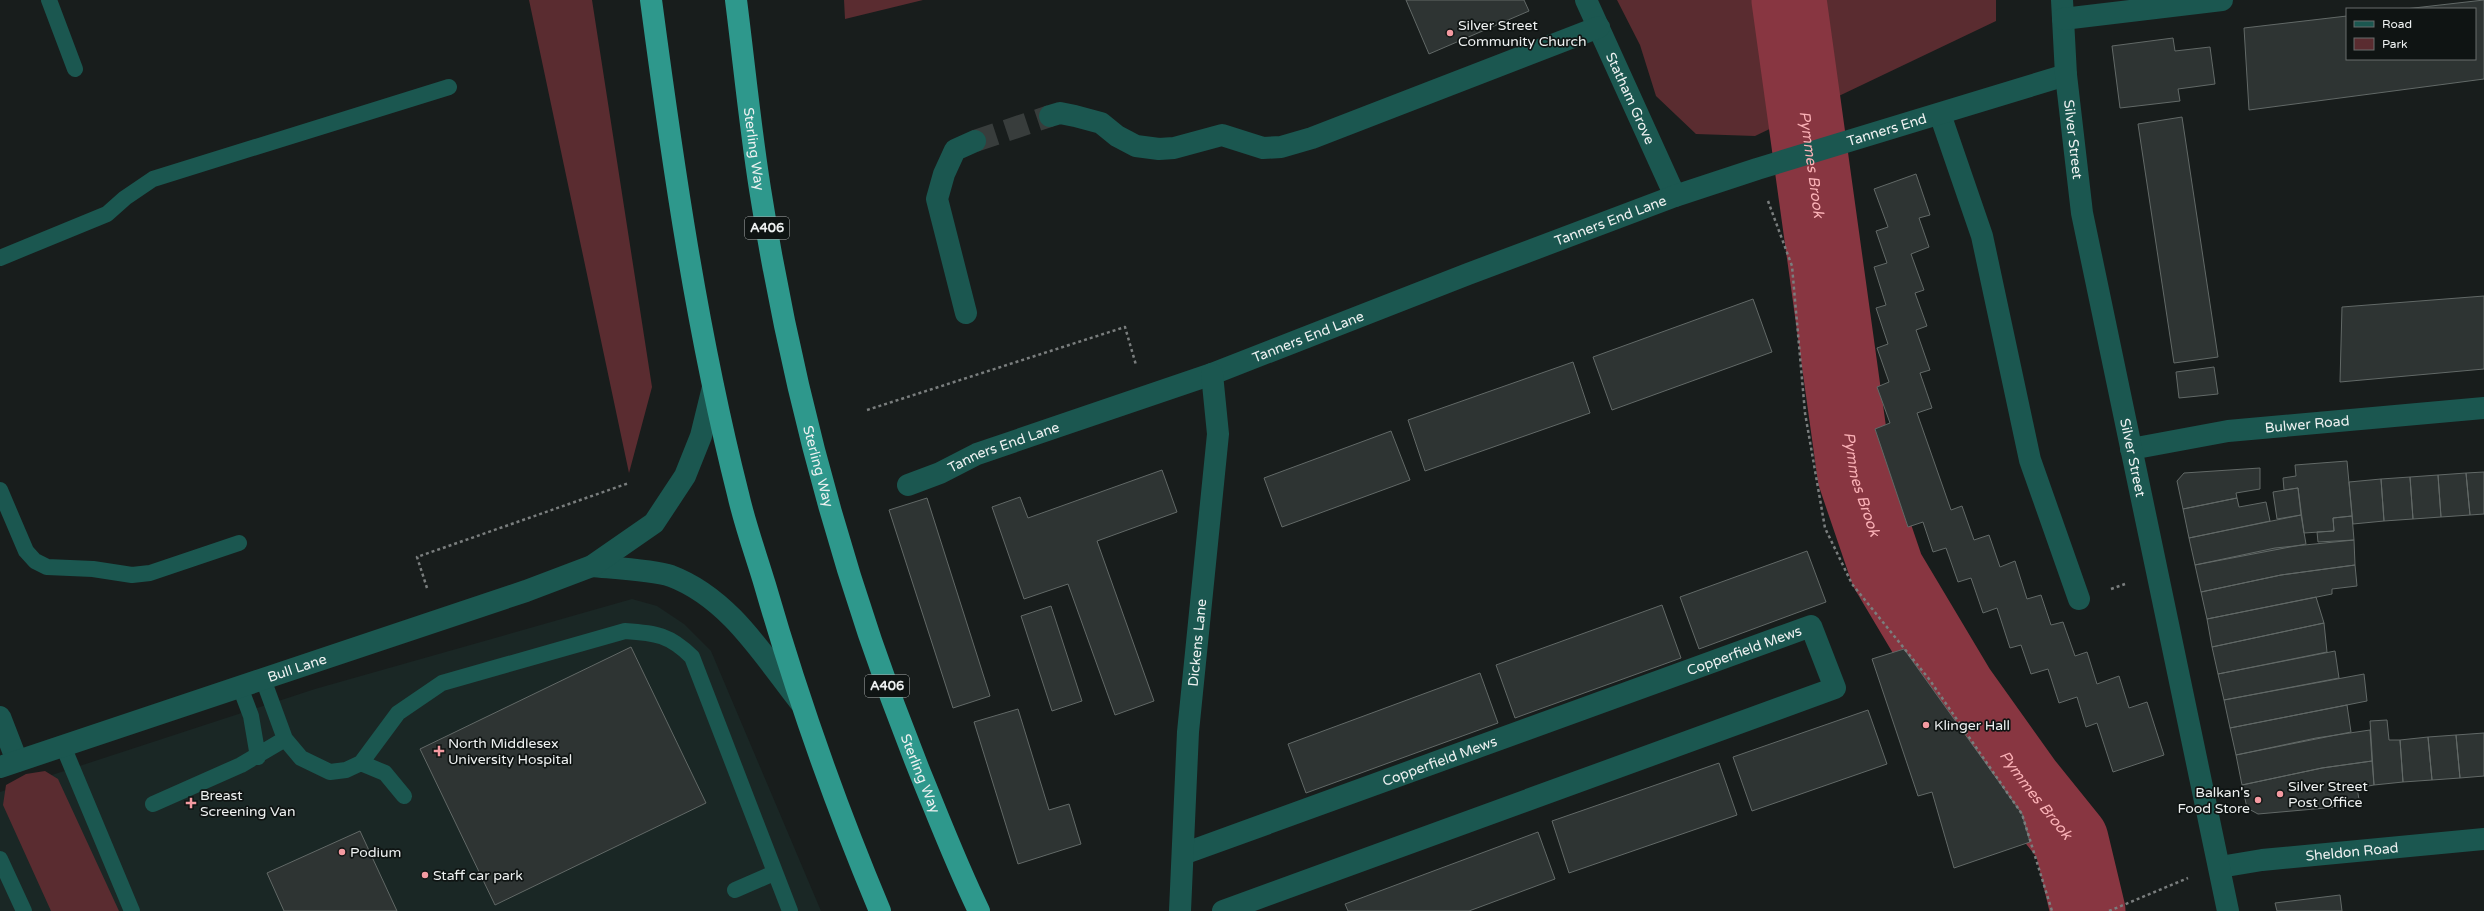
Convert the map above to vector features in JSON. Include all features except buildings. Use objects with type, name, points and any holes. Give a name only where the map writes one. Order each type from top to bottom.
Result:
[{"type":"highway","points":[[651,0],[671,147],[713,387],[738,497],[800,702],[846,830],[880,911]]},
{"type":"highway","name":"Sterling Way","points":[[736,0],[760,188],[790,350],[814,454],[842,554],[895,711],[965,882],[979,911]]},
{"type":"street","name":"Statham Grove","points":[[1586,0],[1675,196]]},
{"type":"street","points":[[2063,10],[2222,0]]},
{"type":"street","name":"Silver Street","points":[[2063,10],[2066,75],[2082,213],[2228,911]]},
{"type":"street","points":[[1050,116],[1060,113],[1101,123],[1117,136],[1136,146],[1159,149],[1174,148],[1222,134],[1263,148],[1281,147],[1312,138],[1599,27]]},
{"type":"street","name":"Tanners End","points":[[1707,186],[1777,163],[2066,75]]},
{"type":"street","points":[[1940,114],[1982,236],[2030,460],[2079,599]]},
{"type":"street","points":[[966,313],[938,200],[944,174],[955,150],[975,141]]},
{"type":"street","name":"Tanners End Lane","points":[[908,485],[940,473],[977,454],[1212,374],[1468,274],[1675,196],[1707,186]]},
{"type":"street","name":"Dickens Lane","points":[[1180,911],[1180,872],[1183,854],[1188,732],[1218,434],[1212,374]]},
{"type":"street","points":[[592,566],[654,522],[666,505],[685,476],[701,436],[713,387]]},
{"type":"street","name":"Bulwer Road","points":[[2131,449],[2228,432],[2484,408]]},
{"type":"street","points":[[592,566],[669,576],[693,587],[723,609],[746,632],[800,702]]},
{"type":"street","name":"Bull Lane","points":[[9,764],[519,593],[592,566]]},
{"type":"street","name":"Copperfield Mews","points":[[1183,854],[1811,626],[1835,688],[1223,911]]},
{"type":"street","points":[[0,717],[9,764]]},
{"type":"street","name":"Sheldon Road","points":[[2220,867],[2262,860],[2484,839]]},
{"type":"lane","points":[[49,0],[75,68]]},
{"type":"lane","points":[[0,258],[107,214],[125,198],[153,179],[449,87]]},
{"type":"lane","points":[[0,490],[26,551],[35,560],[47,567],[93,569],[132,575],[150,573],[238,543]]},
{"type":"lane","points":[[263,679],[285,739],[301,758],[330,772],[346,770],[362,763],[398,713],[442,683],[625,631],[654,633],[678,643],[692,657],[774,873],[790,911]]},
{"type":"lane","points":[[240,687],[251,716],[258,757]]},
{"type":"lane","points":[[153,804],[258,757],[285,739]]},
{"type":"lane","points":[[63,746],[132,911]]},
{"type":"lane","points":[[362,763],[385,772],[404,796]]},
{"type":"lane","points":[[0,859],[24,911]]},
{"type":"lane","points":[[735,890],[774,873]]},
{"type":"path","points":[[1767,198],[1792,266],[1806,414],[1825,528],[1852,584],[1928,679],[2022,814],[2052,911]]},
{"type":"path","points":[[867,410],[1125,327],[1132,353]]},
{"type":"path","points":[[427,590],[417,557],[629,483]]},
{"type":"path","points":[[2079,599],[2158,573]]},
{"type":"path","points":[[2109,911],[2220,867]]},
{"type":"shaded area","name":"North Middlesex University Hospital","points":[[632,599],[657,606],[684,624],[711,651],[821,911],[0,911],[0,792],[315,689]]},
{"type":"green space","points":[[529,0],[592,0],[652,387],[629,473]]},
{"type":"green space","points":[[844,0],[923,0],[845,19]]},
{"type":"green space","points":[[1617,0],[1996,0],[1996,21],[1755,136],[1696,134],[1656,96],[1640,45]]},
{"type":"green space","points":[[45,771],[58,779],[119,911],[51,911],[3,805],[6,785],[26,774]]},
{"type":"waterway","name":"Pymmes Brook","points":[[1789,0],[1855,476],[1887,570],[1958,689],[2025,783],[2071,840],[2088,911]]},
{"type":"tunnel","points":[[975,141],[1050,116]]},
{"type":"place","name":"Silver Street Community Church","points":[[1450,33]]},
{"type":"place","name":"Klinger Hall","points":[[1926,725]]},
{"type":"place","name":"North Middlesex University Hospital","points":[[439,751]]},
{"type":"place","name":"Silver Street Post Office","points":[[2280,794]]},
{"type":"place","name":"Balkan's Food Store","points":[[2258,800]]},
{"type":"place","name":"Breast Screening Van","points":[[191,803]]},
{"type":"place","name":"Podium","points":[[342,852]]},
{"type":"place","name":"Staff car park","points":[[425,875]]}]
